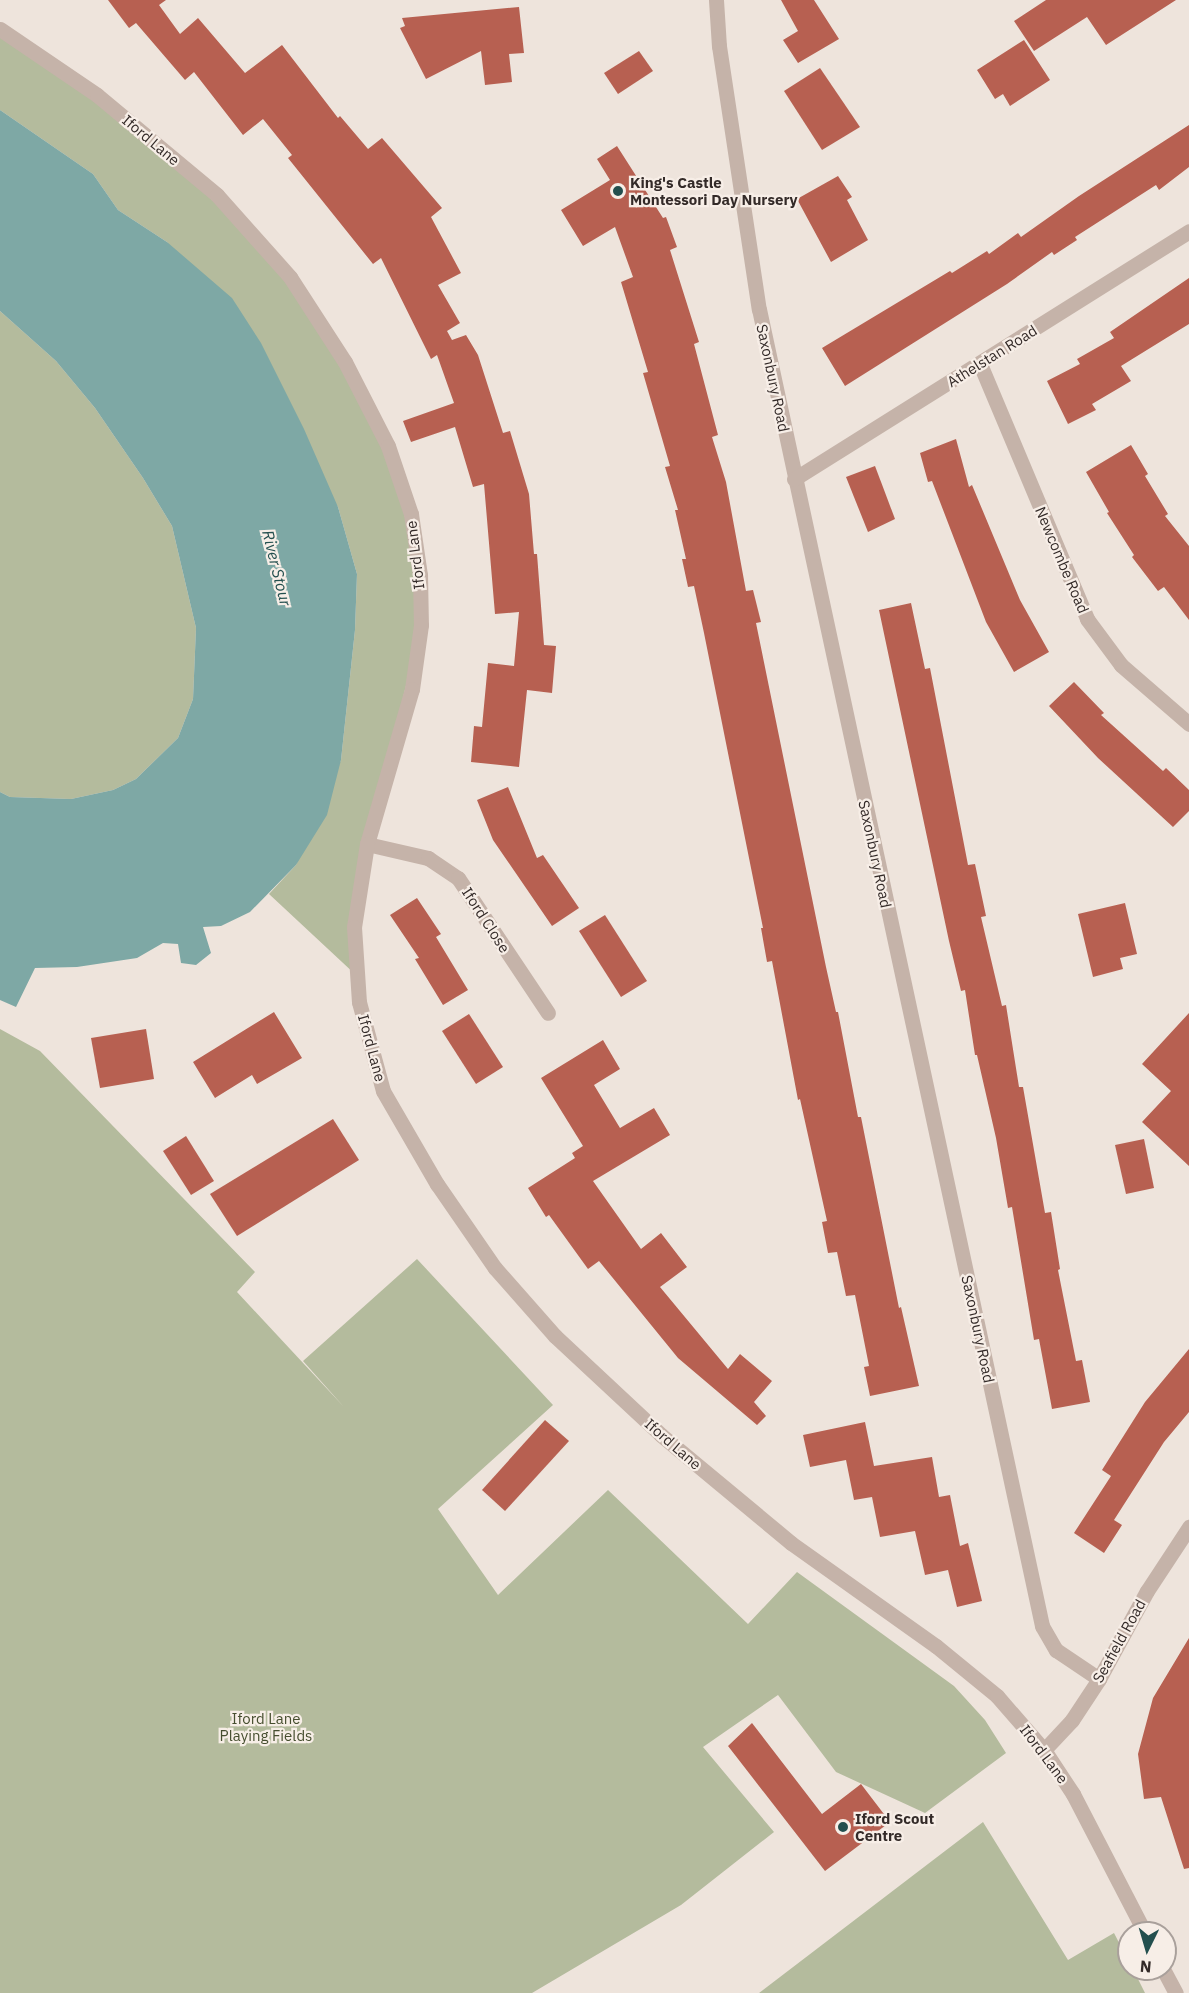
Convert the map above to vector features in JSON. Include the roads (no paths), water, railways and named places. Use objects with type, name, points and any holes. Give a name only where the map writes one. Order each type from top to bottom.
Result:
[{"type":"street","name":"Saxonbury Road","points":[[716,0],[719,46],[759,309],[1042,1626],[1056,1650],[1099,1679]]},
{"type":"street","name":"Iford Lane","points":[[0,29],[29,46],[97,95],[217,195],[290,277],[345,362],[388,446],[411,514],[420,575],[421,625],[412,689],[367,844],[354,927],[359,1002],[383,1091],[437,1184],[495,1268],[555,1336],[661,1435],[791,1543],[936,1646],[997,1696],[1044,1750],[1073,1794],[1139,1921]]},
{"type":"street","name":"Athelstan Road","points":[[794,479],[1189,231]]},
{"type":"street","name":"Newcombe Road","points":[[980,364],[1087,619],[1121,665],[1189,724]]},
{"type":"street","name":"Iford Close","points":[[367,844],[428,858],[459,878],[548,1013]]},
{"type":"street","name":"Seafield Road","points":[[1044,1750],[1072,1720],[1099,1679],[1147,1591],[1189,1527]]},
{"type":"water","name":"River Stour","points":[[0,110],[93,174],[118,210],[167,242],[232,298],[261,343],[304,429],[338,507],[357,574],[355,630],[341,760],[327,815],[296,865],[250,912],[221,926],[203,927],[211,953],[196,965],[181,963],[178,944],[163,943],[137,958],[77,967],[35,968],[16,1007],[0,1000],[0,792],[10,797],[71,799],[113,790],[136,779],[178,738],[193,699],[196,628],[172,526],[143,478],[95,408],[56,361],[0,311]]},
{"type":"place","name":"King's Castle Montessori Day Nursery","points":[[618,191]]},
{"type":"place","name":"Iford Scout Centre","points":[[843,1827]]},
{"type":"park label","name":"Iford Lane Playing Fields","points":[[266,1726]]}]
